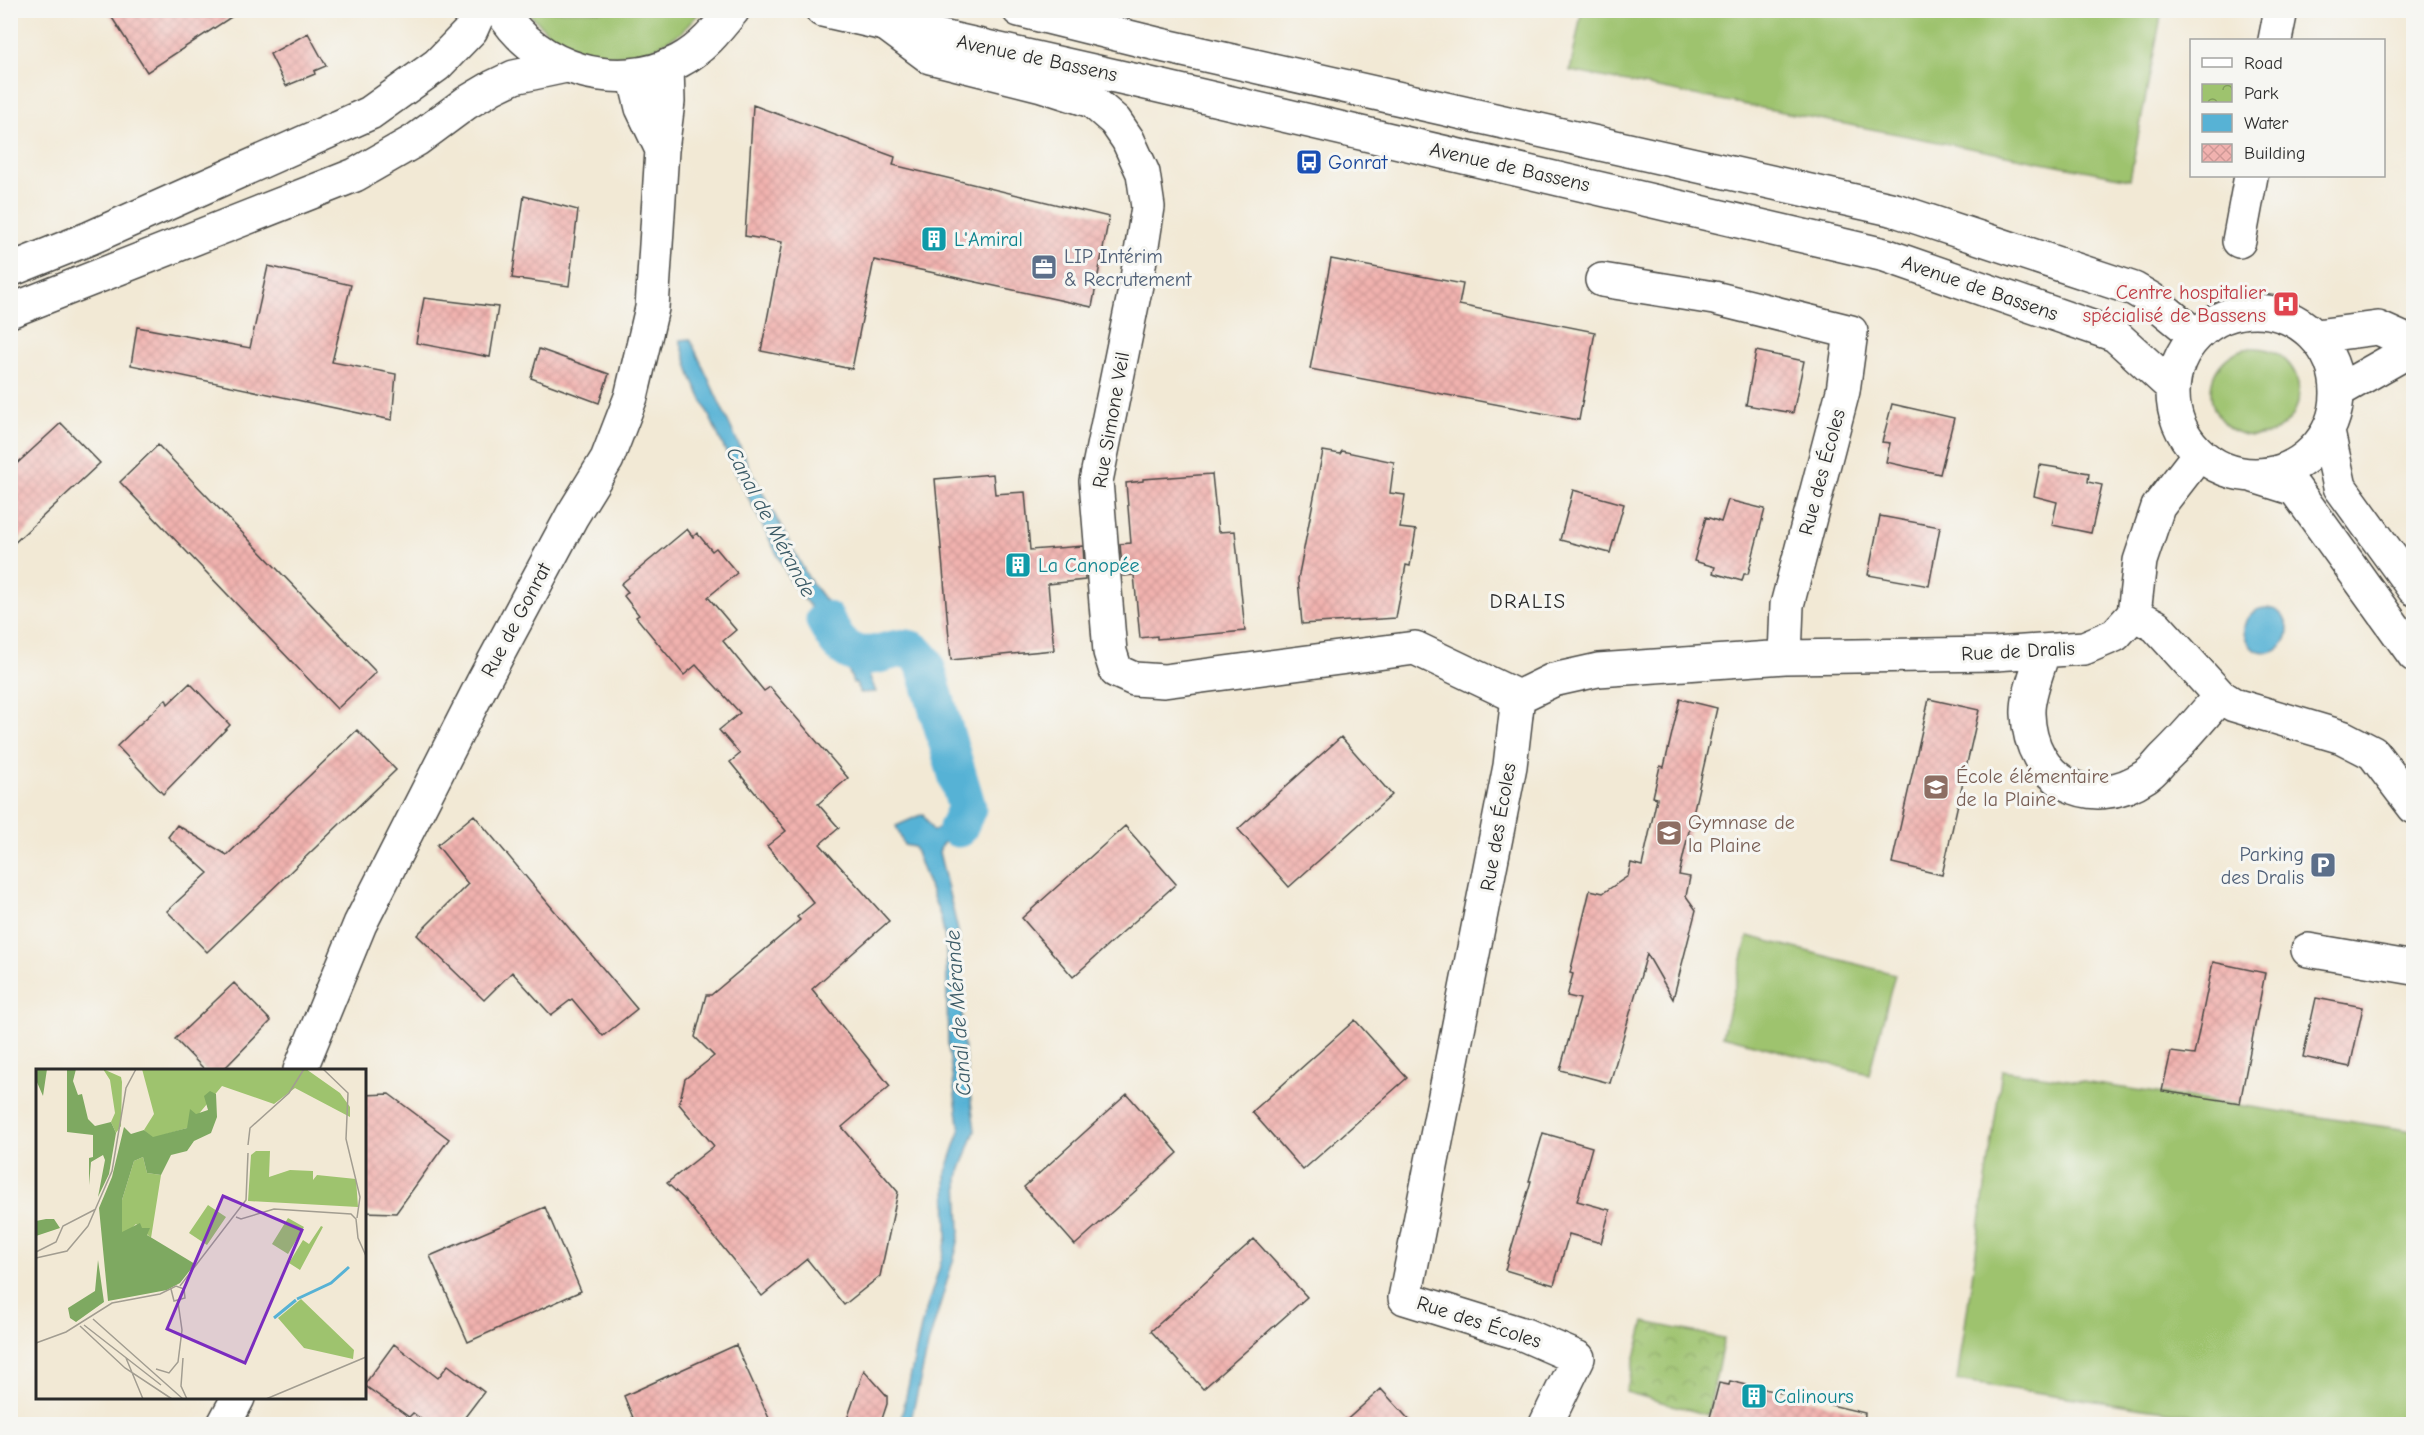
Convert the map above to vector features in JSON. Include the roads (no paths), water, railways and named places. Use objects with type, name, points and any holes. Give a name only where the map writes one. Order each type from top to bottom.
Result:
[{"type":"main road","points":[[10,270],[90,238],[370,113],[437,65],[471,30],[480,10]]},
{"type":"main road","points":[[501,10],[509,23],[535,49],[566,66],[599,75],[634,75],[667,66],[682,59],[713,36],[733,10]]},
{"type":"main road","name":"Avenue de Bassens","points":[[822,10],[1885,255],[2115,335],[2129,345],[2172,387]]},
{"type":"main road","name":"Avenue de Bassens","points":[[1019,10],[1161,45],[1895,210],[2134,289],[2151,299],[2195,335]]},
{"type":"main road","points":[[2276,39],[2281,10]]},
{"type":"main road","name":"Rue Simone Veil","points":[[887,25],[930,57],[1042,85],[1092,101],[1115,121],[1128,140],[1143,173],[1148,207],[1134,297],[1096,481],[1110,652],[1116,671],[1134,679],[1164,681],[1415,648],[1518,697]]},
{"type":"main road","points":[[10,311],[356,175],[416,140],[466,103],[493,87],[514,77],[566,66]]},
{"type":"main road","name":"Rue de Gonrat","points":[[301,1069],[365,914],[486,675],[572,516],[607,459],[631,397],[652,308],[662,150],[668,102],[667,66]]},
{"type":"main road","name":"Rue de Gonrat","points":[[634,75],[642,108],[662,150]]},
{"type":"main road","points":[[2239,241],[2251,177]]},
{"type":"main road","name":"Rue des Écoles","points":[[1602,280],[1714,298],[1851,332],[1843,391],[1787,605],[1785,657]]},
{"type":"main road","points":[[2252,475],[2274,473],[2296,464],[2314,450],[2328,432],[2336,413],[2338,391],[2333,363],[2316,336],[2292,319],[2273,312],[2257,310],[2233,312],[2213,321],[2195,335],[2179,359],[2172,387],[2174,412],[2184,435],[2199,454],[2215,465],[2295,489],[2414,655]]},
{"type":"main road","points":[[2316,336],[2378,328],[2414,346]]},
{"type":"main road","points":[[2338,391],[2414,346]]},
{"type":"main road","points":[[2328,432],[2340,487],[2414,589]]},
{"type":"main road","points":[[2199,454],[2158,507],[2140,561],[2134,614],[2156,626],[2220,696],[2234,705],[2342,737],[2373,753],[2414,807]]},
{"type":"main road","name":"Rue de Dralis","points":[[1785,657],[2043,652],[2084,648],[2115,635],[2134,614]]},
{"type":"main road","points":[[2043,652],[2027,713],[2034,751],[2056,777],[2079,791],[2112,793],[2146,776],[2186,736],[2220,696]]},
{"type":"main road","points":[[1518,697],[1553,680],[1598,670],[1785,657]]},
{"type":"main road","name":"Rue des Écoles","points":[[1518,697],[1510,766],[1405,1298],[1525,1335],[1578,1358],[1546,1425]]},
{"type":"main road","points":[[2308,950],[2414,968]]},
{"type":"main road","points":[[224,1425],[237,1399]]},
{"type":"water","points":[[690,339],[750,469],[809,579],[858,647],[876,692],[860,693],[856,683],[853,683],[842,651],[833,635],[792,584],[730,461],[691,376],[680,340]]},
{"type":"water","points":[[2266,608],[2281,615],[2288,630],[2281,645],[2266,652],[2251,645],[2244,630],[2251,615]]},
{"type":"water","name":"Canal de Mérande","points":[[955,770],[962,778],[973,809],[966,829],[942,844],[939,852],[959,935],[963,1041],[975,1131],[958,1177],[960,1233],[956,1251],[929,1342],[910,1424],[900,1424],[922,1323],[947,1238],[946,1172],[960,1131],[948,1046],[946,944],[941,918],[914,847],[904,845],[896,826],[923,814],[933,831],[959,817],[963,811],[950,772]]},
{"type":"waterway","name":"Canal de Mérande","points":[[825,620],[838,642],[854,653],[873,655],[907,649],[915,652],[924,662],[967,808],[958,828]]},
{"type":"place","name":"Gonrat","points":[[1309,162]]},
{"type":"place","name":"L'Amiral","points":[[934,239]]},
{"type":"place","name":"LIP Intérim & Recrutement","points":[[1044,267]]},
{"type":"place","name":"Centre hospitalier spécialisé de Bassens","points":[[2286,304]]},
{"type":"place","name":"La Canopée","points":[[1018,565]]},
{"type":"place","name":"École élémentaire de la Plaine","points":[[1936,787]]},
{"type":"place","name":"Gymnase de la Plaine","points":[[1669,833]]},
{"type":"place","name":"Parking des Dralis","points":[[2323,865]]},
{"type":"place","name":"Calinours","points":[[1754,1396]]},
{"type":"district","name":"DRALIS","points":[[1528,601]]}]
